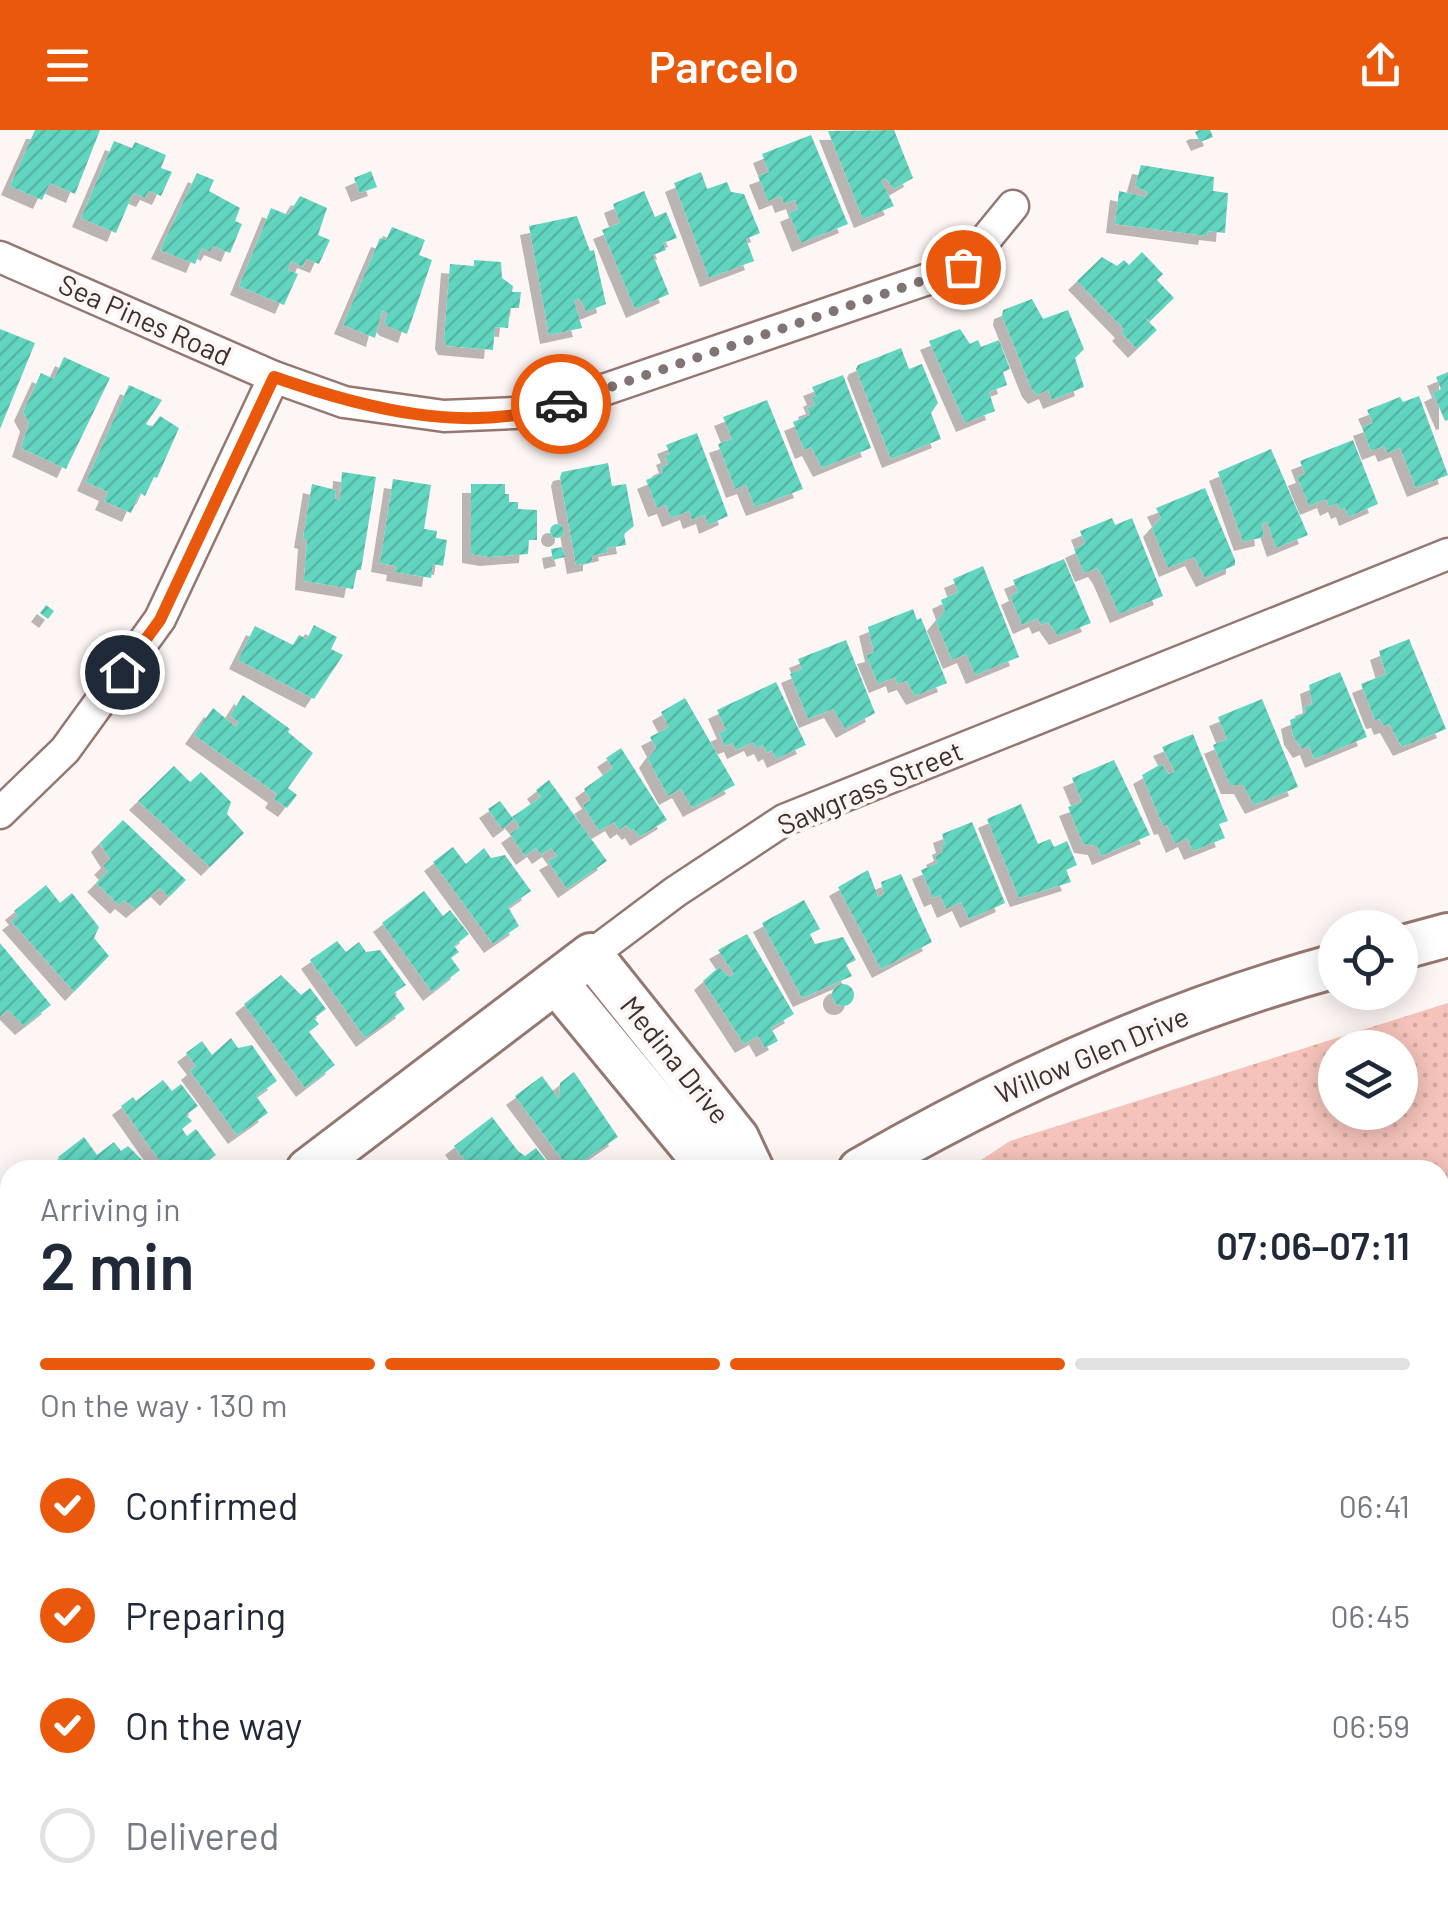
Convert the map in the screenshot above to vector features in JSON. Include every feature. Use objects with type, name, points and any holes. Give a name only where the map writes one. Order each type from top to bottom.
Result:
[{"type":"street","name":"Sea Pines Road","points":[[0,257],[274,377],[344,402],[460,416],[539,412],[963,267],[1014,206]]},
{"type":"street","points":[[0,813],[65,750],[160,620],[274,377]]},
{"type":"street","name":"Sawgrass Street","points":[[321,1160],[675,892],[784,820],[1448,554]]},
{"type":"street","points":[[1418,943],[1448,935]]},
{"type":"street","name":"Medina Drive","points":[[591,955],[737,1138],[747,1160]]},
{"type":"street","name":"Willow Glen Drive","points":[[877,1160],[964,1110],[1080,1054],[1217,1003],[1318,971]]},
{"type":"street","name":"Medina Drive","points":[[556,982],[703,1160]]},
{"type":"shaded area","points":[[1448,1003],[1448,1160],[981,1160],[1010,1141],[1318,1044],[1318,1130],[1418,1130],[1418,1030],[1362,1030]]},
{"type":"building","points":[[35,130],[100,130],[75,194],[50,183],[42,200],[10,186]]},
{"type":"building","points":[[894,130],[913,178],[894,189],[886,179],[881,180],[894,206],[863,219],[828,131]]},
{"type":"building","points":[[1210,130],[1213,137],[1200,142],[1195,132]]},
{"type":"building","points":[[811,135],[848,224],[801,243],[789,213],[798,209],[795,200],[784,204],[781,196],[768,201],[758,176],[769,172],[762,154]]},
{"type":"building","points":[[114,141],[132,148],[135,142],[166,155],[161,168],[172,172],[161,196],[149,191],[145,198],[133,193],[116,233],[81,218]]},
{"type":"building","points":[[1141,165],[1214,177],[1213,191],[1228,193],[1225,233],[1208,231],[1207,236],[1115,224],[1119,191],[1146,197],[1147,192],[1135,186]]},
{"type":"building","points":[[371,171],[377,187],[360,193],[354,178]]},
{"type":"building","points":[[701,172],[707,189],[727,182],[731,192],[744,194],[760,233],[746,239],[754,261],[709,278],[674,183]]},
{"type":"building","points":[[197,173],[214,180],[209,191],[240,208],[235,221],[242,224],[230,253],[213,246],[210,252],[202,248],[195,264],[160,250]]},
{"type":"building","points":[[644,191],[655,217],[666,212],[677,238],[663,243],[666,250],[653,255],[669,294],[635,309],[602,230],[620,223],[613,204]]},
{"type":"building","points":[[300,196],[327,208],[318,235],[330,240],[319,264],[306,259],[303,267],[291,261],[288,270],[298,274],[284,305],[239,286],[271,208],[288,215]]},
{"type":"building","points":[[577,216],[590,251],[594,250],[606,304],[586,312],[580,299],[574,300],[582,328],[549,335],[529,226]]},
{"type":"building","points":[[392,227],[425,240],[419,255],[432,260],[407,334],[389,327],[384,322],[388,313],[382,311],[375,338],[343,325],[380,238],[386,240]]},
{"type":"building","points":[[1142,252],[1163,274],[1157,280],[1174,298],[1150,321],[1144,317],[1157,330],[1137,349],[1121,332],[1124,329],[1077,281],[1102,257],[1117,266],[1124,260],[1129,265]]},
{"type":"building","points":[[474,260],[501,262],[502,278],[513,286],[512,292],[521,292],[519,308],[510,308],[508,328],[495,327],[493,350],[447,346],[444,340],[450,264],[474,266]]},
{"type":"building","points":[[1032,299],[1043,319],[1068,310],[1084,349],[1075,358],[1084,387],[1052,400],[1048,390],[1037,395],[1031,388],[1002,316],[1003,310]]},
{"type":"building","points":[[0,329],[35,343],[0,429]]},
{"type":"building","points":[[960,329],[970,344],[978,340],[981,347],[999,340],[1010,369],[1003,372],[1007,385],[989,392],[995,411],[965,423],[929,341]]},
{"type":"building","points":[[901,348],[909,369],[922,364],[938,403],[931,413],[941,439],[891,459],[856,369]]},
{"type":"building","points":[[64,357],[110,378],[66,469],[21,448],[29,423],[23,412],[41,373],[54,379]]},
{"type":"building","points":[[1448,372],[1445,421],[1433,393],[1441,389],[1436,377]]},
{"type":"building","points":[[843,375],[871,448],[822,468],[811,447],[804,450],[793,422],[810,415],[807,408],[815,405],[812,398],[816,396],[812,387]]},
{"type":"building","points":[[129,385],[162,400],[146,424],[152,427],[160,416],[179,428],[157,478],[154,477],[145,496],[140,493],[131,513],[104,501],[108,492],[86,482]]},
{"type":"building","points":[[1419,396],[1448,475],[1416,488],[1400,448],[1387,453],[1384,446],[1371,451],[1362,427],[1373,423],[1367,410],[1400,397],[1403,402]]},
{"type":"building","points":[[767,400],[803,489],[755,507],[746,485],[735,489],[718,444],[732,439],[723,417]]},
{"type":"building","points":[[697,433],[728,516],[708,525],[705,515],[692,520],[689,511],[671,518],[666,505],[657,508],[646,480],[663,473],[661,467],[668,464],[665,456],[670,454],[666,445]]},
{"type":"building","points":[[1353,440],[1378,504],[1348,517],[1345,508],[1340,510],[1337,503],[1329,507],[1326,499],[1309,506],[1297,477],[1305,474],[1300,461]]},
{"type":"building","points":[[1271,449],[1308,535],[1276,548],[1267,522],[1262,524],[1264,537],[1243,542],[1218,472]]},
{"type":"building","points":[[608,463],[612,486],[626,484],[634,526],[624,534],[626,545],[607,548],[608,552],[592,556],[592,562],[576,565],[560,477],[562,472]]},
{"type":"building","points":[[342,472],[376,477],[361,570],[357,570],[353,589],[304,581],[307,540],[303,539],[312,484],[336,490],[335,499],[340,500]]},
{"type":"building","points":[[393,479],[431,485],[424,529],[437,531],[436,538],[447,540],[443,566],[433,564],[431,578],[395,572],[396,566],[380,563]]},
{"type":"building","points":[[471,484],[505,484],[509,502],[518,502],[518,509],[537,510],[537,540],[529,540],[528,554],[471,554]]},
{"type":"building","points":[[1205,488],[1235,565],[1205,578],[1194,557],[1168,568],[1152,528],[1161,518],[1156,508]]},
{"type":"building","points":[[1112,518],[1115,525],[1132,518],[1163,596],[1119,614],[1102,575],[1097,568],[1084,573],[1074,549],[1085,544],[1080,531]]},
{"type":"building","points":[[557,524],[564,531],[557,538],[550,531]]},
{"type":"building","points":[[562,547],[565,557],[553,560],[551,549]]},
{"type":"building","points":[[1064,559],[1091,623],[1058,636],[1048,622],[1041,625],[1038,618],[1022,625],[1010,596],[1018,592],[1013,580]]},
{"type":"building","points":[[983,566],[1019,657],[975,675],[966,654],[952,660],[936,622],[945,611],[941,600],[958,592],[953,579]]},
{"type":"building","points":[[46,605],[54,611],[48,619],[40,613]]},
{"type":"building","points":[[913,609],[917,620],[921,618],[947,683],[915,696],[906,681],[897,684],[895,677],[878,684],[866,655],[874,653],[868,627]]},
{"type":"building","points":[[314,625],[337,637],[331,649],[343,655],[314,699],[238,660],[255,626],[293,645],[299,635],[307,639]]},
{"type":"building","points":[[1409,639],[1446,729],[1402,747],[1389,724],[1383,726],[1380,719],[1375,720],[1361,684],[1386,674],[1379,651]]},
{"type":"building","points":[[846,640],[875,713],[845,729],[833,709],[808,719],[790,674],[802,669],[798,659]]},
{"type":"building","points":[[1340,672],[1367,737],[1314,759],[1309,746],[1302,749],[1293,736],[1290,720],[1306,713],[1304,707],[1312,704],[1309,685]]},
{"type":"building","points":[[776,682],[806,745],[776,759],[772,750],[767,753],[763,745],[756,748],[753,742],[736,750],[733,743],[725,746],[719,733],[726,730],[717,710]]},
{"type":"building","points":[[243,695],[290,729],[288,732],[313,753],[288,788],[297,795],[287,808],[274,799],[277,794],[194,735],[213,708],[236,727],[239,722],[230,716]]},
{"type":"building","points":[[685,698],[735,785],[692,808],[681,789],[668,796],[648,759],[656,748],[650,737],[669,727],[661,712]]},
{"type":"building","points":[[1262,699],[1298,787],[1254,805],[1243,785],[1230,785],[1213,745],[1227,739],[1218,717]]},
{"type":"building","points":[[1193,734],[1228,821],[1219,824],[1225,838],[1193,851],[1187,838],[1175,844],[1167,825],[1163,826],[1142,775],[1161,764],[1169,774],[1175,772],[1162,747]]},
{"type":"building","points":[[621,748],[667,820],[639,837],[626,825],[619,830],[614,822],[599,831],[583,805],[591,800],[584,789],[613,768],[606,758]]},
{"type":"building","points":[[1114,760],[1150,835],[1101,856],[1097,846],[1083,844],[1068,807],[1082,802],[1072,778]]},
{"type":"building","points":[[174,766],[190,782],[201,772],[231,802],[227,814],[244,833],[210,867],[138,801]]},
{"type":"building","points":[[549,780],[607,861],[567,889],[548,861],[557,856],[551,848],[541,855],[536,848],[525,856],[510,834],[520,827],[512,817],[541,797],[536,790]]},
{"type":"building","points":[[500,801],[514,820],[502,829],[488,809]]},
{"type":"building","points":[[1021,804],[1038,844],[1050,839],[1054,847],[1067,841],[1077,865],[1066,870],[1071,882],[1019,898],[987,819]]},
{"type":"building","points":[[123,820],[186,880],[169,897],[160,888],[135,909],[124,900],[119,905],[96,883],[108,871],[103,866],[110,859],[100,843]]},
{"type":"building","points":[[972,822],[1005,903],[969,919],[961,902],[946,909],[940,895],[933,898],[921,870],[938,863],[935,856],[943,852],[941,846],[945,844],[942,834]]},
{"type":"building","points":[[453,847],[466,864],[484,848],[491,858],[505,855],[531,891],[508,907],[519,926],[493,944],[433,862]]},
{"type":"building","points":[[868,870],[878,897],[884,894],[881,882],[901,874],[932,942],[881,969],[838,887]]},
{"type":"building","points":[[46,885],[60,903],[72,893],[99,927],[94,938],[109,956],[74,992],[11,921],[18,916],[14,911]]},
{"type":"building","points":[[424,891],[443,916],[450,910],[469,934],[454,946],[459,952],[451,958],[460,970],[432,992],[382,923]]},
{"type":"building","points":[[804,900],[820,929],[810,934],[815,944],[843,937],[856,960],[846,965],[852,976],[802,998],[762,923]]},
{"type":"building","points":[[747,934],[794,1014],[771,1028],[778,1041],[765,1048],[758,1036],[744,1044],[703,981],[719,967],[729,977],[734,974],[718,950]]},
{"type":"building","points":[[337,941],[346,952],[359,942],[366,952],[380,950],[406,985],[394,993],[405,1009],[365,1038],[310,960]]},
{"type":"building","points":[[0,943],[51,1005],[24,1026],[8,1010],[0,1017]]},
{"type":"building","points":[[281,975],[301,995],[310,988],[326,1009],[314,1018],[319,1024],[309,1032],[335,1065],[305,1088],[244,1004]]},
{"type":"building","points":[[843,984],[851,987],[851,1003],[843,1006],[835,1003],[832,995],[835,987]]},
{"type":"building","points":[[231,1038],[238,1048],[252,1045],[277,1081],[256,1096],[268,1113],[237,1135],[190,1071],[196,1066],[186,1053],[202,1041],[212,1055]]},
{"type":"building","points":[[574,1072],[618,1137],[585,1160],[563,1160],[515,1096],[542,1076],[559,1099],[560,1083]]},
{"type":"building","points":[[163,1080],[172,1091],[181,1084],[198,1106],[186,1115],[192,1121],[182,1129],[187,1136],[196,1129],[216,1155],[209,1160],[159,1160],[121,1106],[133,1097],[136,1101]]},
{"type":"building","points":[[492,1117],[518,1151],[525,1156],[536,1148],[545,1160],[464,1160],[454,1146]]},
{"type":"building","points":[[84,1137],[97,1155],[114,1142],[121,1151],[128,1146],[142,1160],[60,1160],[58,1157]]},
{"type":"way so far","points":[[561,404],[963,267]]},
{"type":"route","points":[[122,672],[160,620],[274,377],[344,402],[444,416],[539,412],[561,404]]}]
